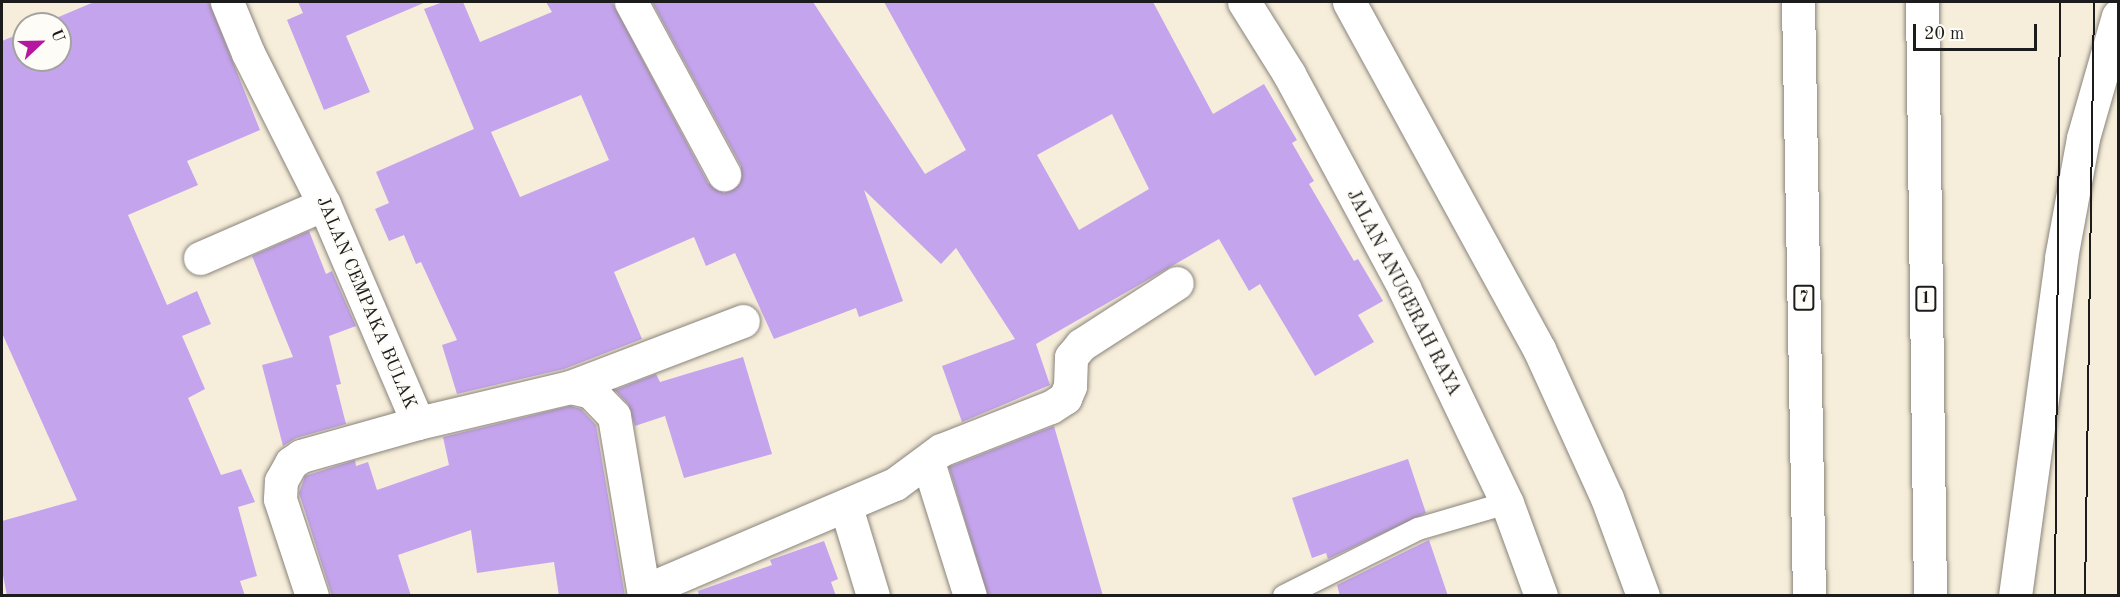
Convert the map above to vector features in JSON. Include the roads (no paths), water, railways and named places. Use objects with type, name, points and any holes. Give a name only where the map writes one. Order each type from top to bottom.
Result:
[{"type":"main road","name":"JALAN CEMPAKA BULAK","points":[[227,2],[248,53],[324,204],[418,423],[301,456],[285,470],[280,499],[312,596]]},
{"type":"main road","points":[[631,2],[724,174]]},
{"type":"main road","name":"JALAN ANUGERAH RAYA","points":[[1244,2],[1289,74],[1404,288],[1507,503],[1541,596]]},
{"type":"main road","points":[[1349,2],[1539,349],[1607,498],[1643,596]]},
{"type":"main road","name":"7","points":[[1798,2],[1809,596]]},
{"type":"main road","name":"1","points":[[1922,2],[1930,596]]},
{"type":"main road","points":[[2015,596],[2061,258],[2083,138],[2118,16]]},
{"type":"main road","points":[[200,258],[324,204]]},
{"type":"main road","points":[[570,387],[591,392],[615,416],[644,593],[895,484],[928,462],[941,450],[1051,407],[1065,398],[1070,386],[1071,357],[1081,345],[1177,283]]},
{"type":"main road","points":[[418,423],[570,387],[743,321]]},
{"type":"main road","points":[[928,462],[970,596]]},
{"type":"main road","points":[[846,507],[873,596]]},
{"type":"lane","points":[[1284,596],[1418,529],[1507,503]]},
{"type":"tram line","points":[[2055,596],[2060,2]]},
{"type":"tram line","points":[[2085,596],[2094,2]]}]
